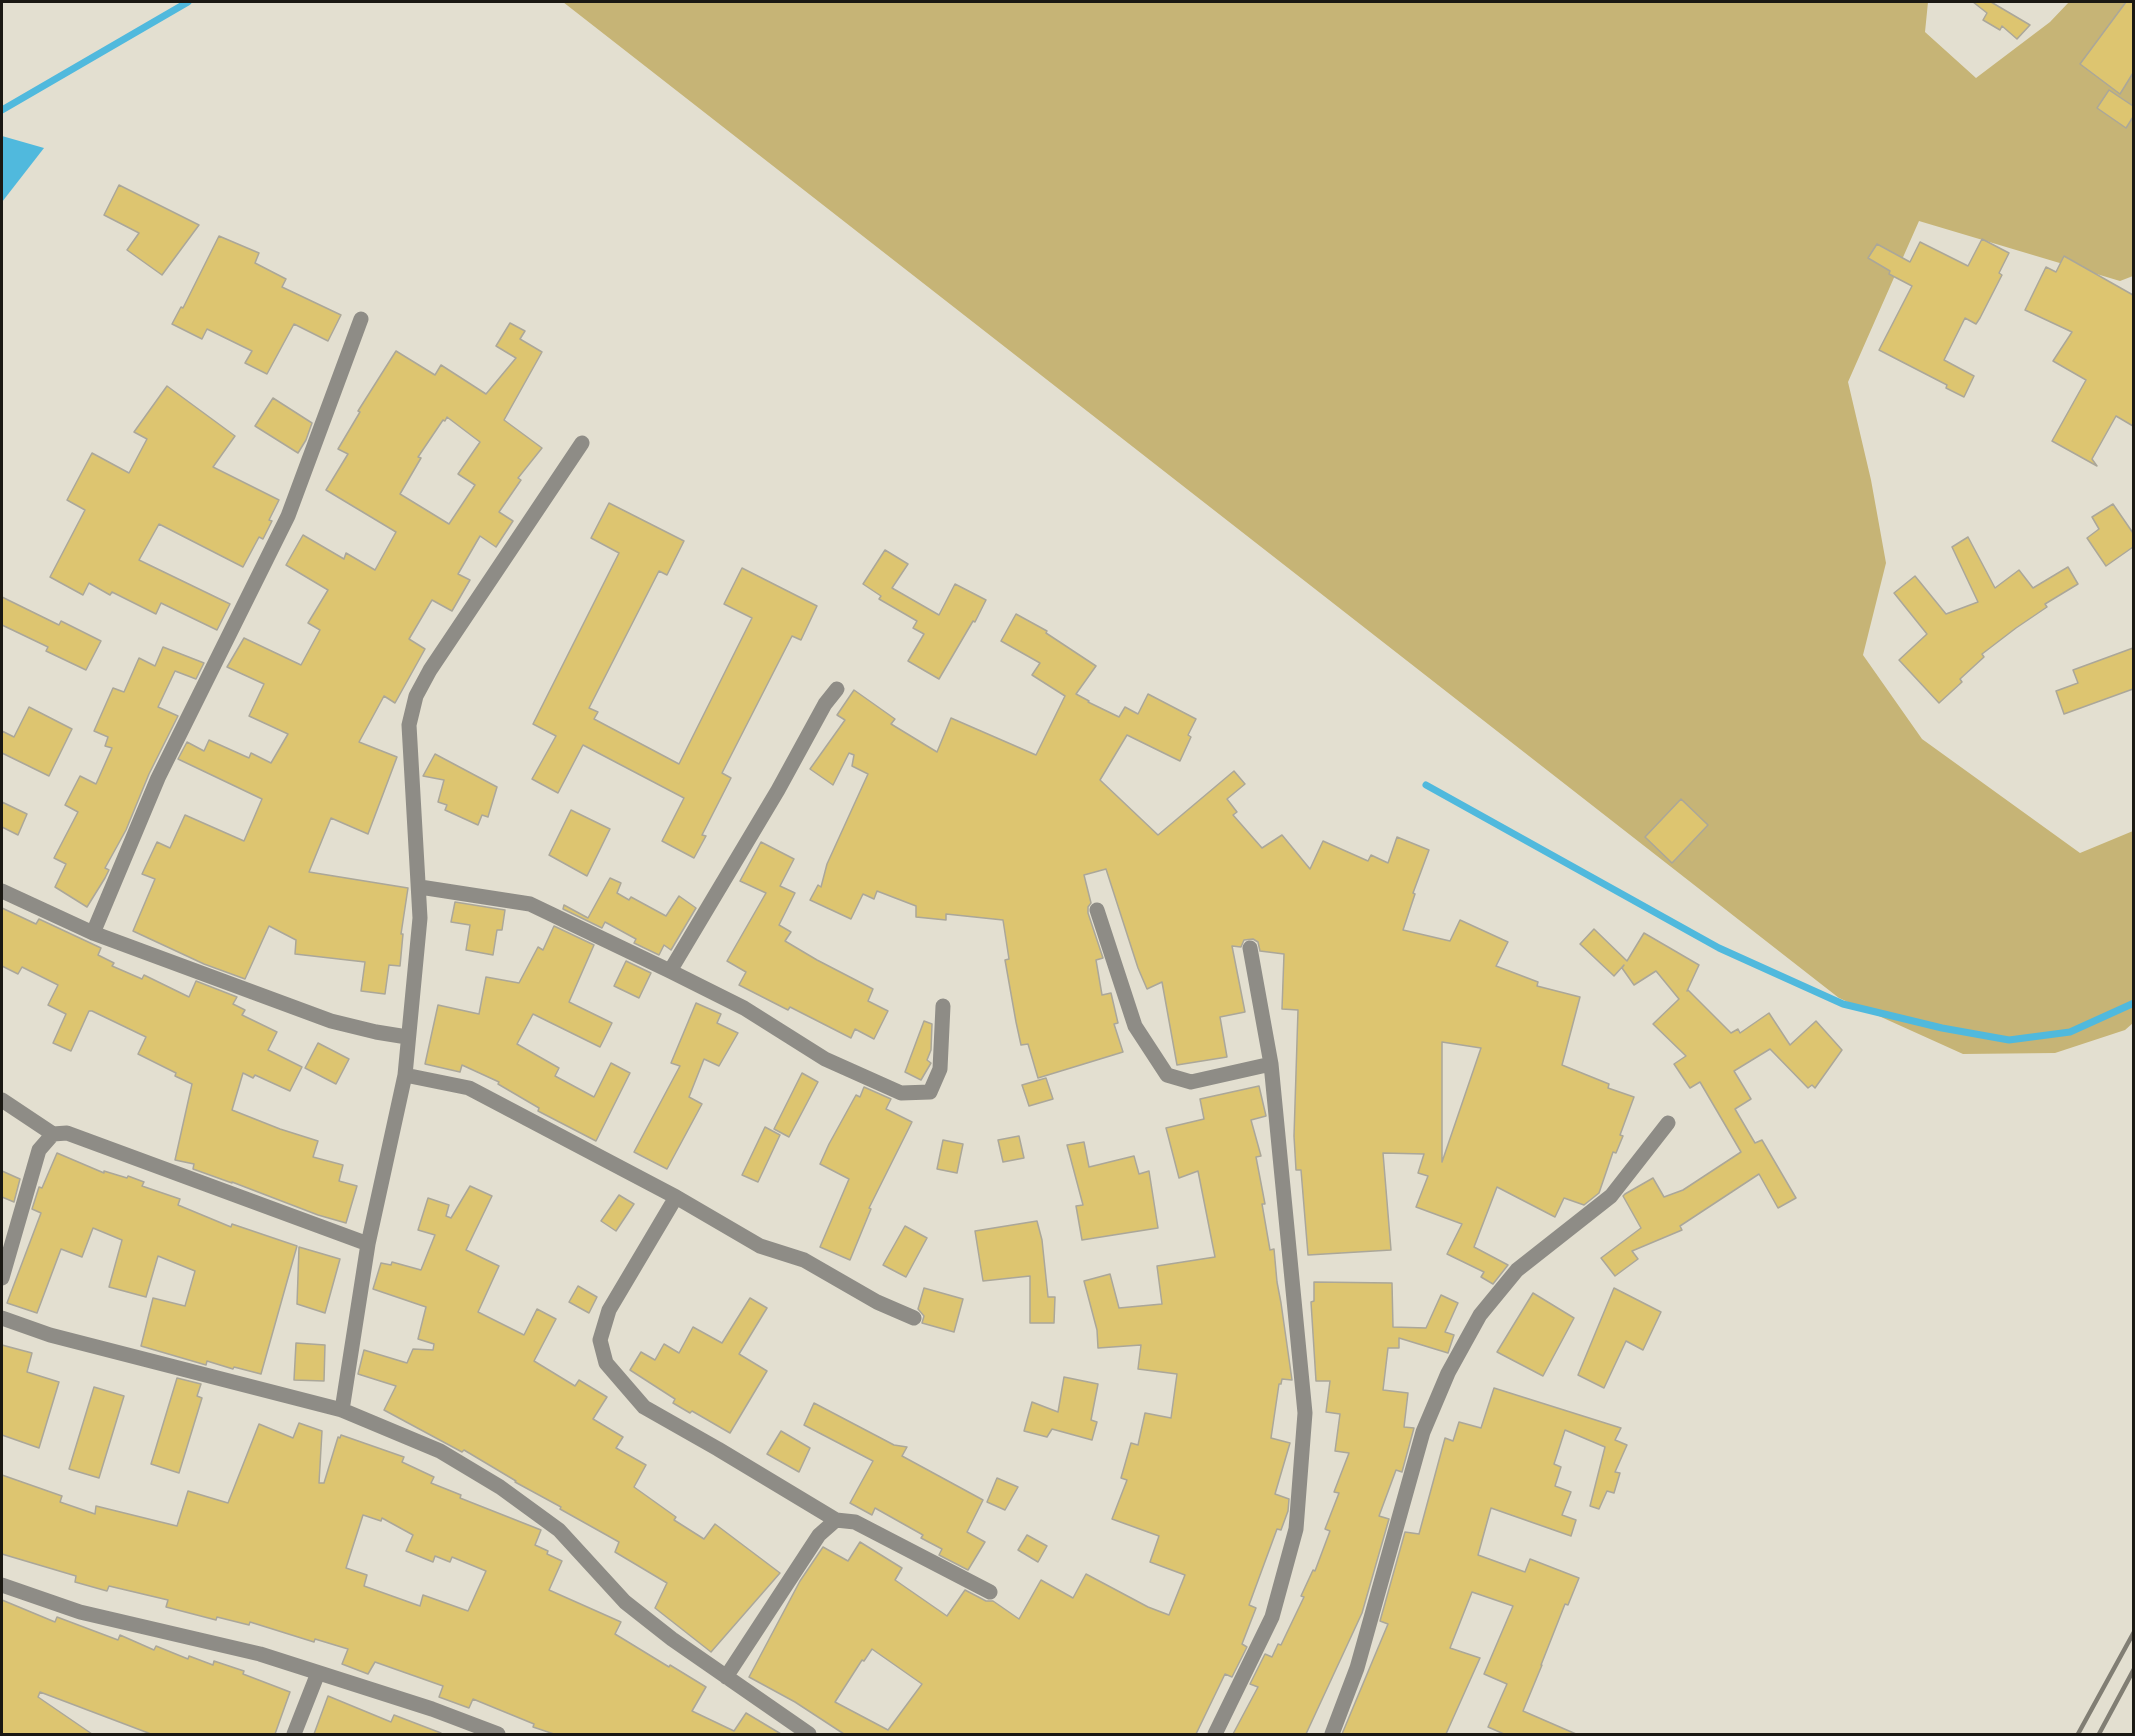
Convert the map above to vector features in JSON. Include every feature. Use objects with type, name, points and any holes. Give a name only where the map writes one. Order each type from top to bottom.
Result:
[{"type":"street","points":[[93,933],[158,778],[288,516],[360,319]]},
{"type":"street","points":[[342,1410],[368,1244],[405,1076],[420,918],[409,725],[416,696],[430,670],[582,443]]},
{"type":"street","points":[[670,971],[772,800],[825,704],[837,689]]},
{"type":"street","points":[[420,887],[530,904],[744,1008],[825,1059],[901,1093],[930,1092],[940,1069],[944,1006]]},
{"type":"street","points":[[2,891],[93,933],[331,1021],[407,1037]]},
{"type":"street","points":[[1097,910],[1135,1026],[1167,1075],[1191,1082],[1271,1064]]},
{"type":"street","points":[[1215,1734],[1272,1617],[1296,1529],[1305,1413],[1271,1064],[1250,948]]},
{"type":"street","points":[[405,1076],[469,1088],[676,1197],[760,1246],[804,1260],[877,1302],[914,1318]]},
{"type":"street","points":[[2,1100],[53,1134],[67,1133],[368,1244]]},
{"type":"street","points":[[1332,1734],[1357,1668],[1423,1432],[1454,1364],[1480,1315],[1517,1270],[1611,1196],[1668,1123]]},
{"type":"street","points":[[2,1278],[39,1150],[53,1134]]},
{"type":"street","points":[[676,1197],[609,1310],[600,1340],[606,1363],[644,1407],[836,1520],[855,1522],[990,1592]]},
{"type":"street","points":[[2,1318],[51,1335],[342,1410],[440,1451],[500,1487],[559,1530],[625,1602],[672,1639],[809,1734]]},
{"type":"street","points":[[726,1677],[819,1535],[836,1520]]},
{"type":"street","points":[[2,1585],[80,1612],[260,1654],[432,1709],[498,1734]]},
{"type":"street","points":[[294,1734],[318,1673]]},
{"type":"shaded area","points":[[563,2],[1928,2],[1925,32],[1976,78],[2050,22],[2069,2],[2133,2],[2133,276],[2120,281],[1919,221],[1848,382],[1871,480],[1886,563],[1863,655],[1922,739],[2080,853],[2133,831],[2133,1023],[2125,1030],[2055,1053],[1963,1054],[1839,998]]},
{"type":"water","points":[[2,136],[44,148],[2,202]]},
{"type":"building","points":[[1973,2],[1991,2],[2030,25],[2017,39],[2002,26],[2000,30],[1983,20],[1987,13]]},
{"type":"building","points":[[2126,2],[2133,2],[2133,73],[2120,94],[2080,64]]},
{"type":"building","points":[[2109,90],[2133,106],[2133,117],[2126,128],[2097,108]]},
{"type":"building","points":[[119,185],[199,225],[162,275],[127,250],[139,233],[104,215]]},
{"type":"building","points":[[219,236],[259,253],[255,263],[286,279],[282,287],[341,315],[328,341],[294,324],[267,374],[245,363],[252,351],[207,329],[202,339],[172,324],[181,307],[183,308]]},
{"type":"building","points":[[1982,239],[2009,253],[1999,273],[2002,275],[1980,318],[1976,324],[1965,318],[1944,360],[1974,376],[1964,397],[1946,388],[1947,385],[1879,350],[1912,286],[1889,274],[1890,271],[1868,258],[1877,244],[1910,262],[1920,242],[1968,266]]},
{"type":"building","points":[[2064,256],[2133,295],[2133,426],[2116,416],[2092,459],[2097,466],[2052,441],[2086,380],[2053,361],[2072,332],[2025,310],[2046,267],[2056,272]]},
{"type":"building","points":[[510,323],[525,331],[520,339],[542,352],[504,420],[542,448],[518,478],[521,480],[499,512],[513,521],[496,547],[480,536],[458,574],[470,580],[452,611],[432,600],[409,639],[425,649],[395,703],[384,696],[359,742],[397,757],[368,834],[331,818],[309,872],[408,888],[401,934],[403,934],[400,966],[389,965],[385,994],[361,991],[365,962],[295,954],[296,940],[269,926],[245,979],[204,964],[133,931],[155,879],[142,874],[157,842],[170,848],[185,815],[244,841],[262,799],[178,759],[187,742],[204,751],[209,740],[249,758],[251,753],[271,763],[288,734],[249,716],[264,684],[227,667],[244,638],[301,665],[320,630],[308,623],[328,590],[286,565],[303,535],[344,559],[346,553],[375,570],[396,532],[326,490],[348,454],[338,449],[360,412],[358,411],[396,351],[435,375],[441,365],[486,394],[516,358],[496,346]],"holes":[[[447,417],[480,442],[458,474],[475,485],[449,524],[400,494],[421,458],[418,457]]]},
{"type":"building","points":[[167,386],[235,436],[213,467],[279,500],[263,539],[259,537],[243,567],[159,524],[139,560],[230,604],[217,630],[161,603],[156,614],[112,592],[110,595],[89,583],[83,595],[50,577],[85,510],[67,500],[92,453],[129,473],[147,439],[134,432]]},
{"type":"building","points":[[273,398],[312,423],[298,453],[255,426]]},
{"type":"building","points":[[609,503],[684,541],[667,575],[659,571],[589,708],[598,712],[594,719],[679,764],[752,618],[724,604],[742,568],[817,606],[801,640],[792,636],[722,773],[731,778],[702,835],[706,836],[694,858],[662,841],[684,798],[583,745],[558,793],[532,779],[556,736],[533,724],[619,553],[591,538]]},
{"type":"building","points":[[2113,504],[2133,533],[2133,547],[2106,566],[2087,538],[2099,529],[2092,517]]},
{"type":"building","points":[[1968,537],[1995,588],[2019,570],[2033,588],[2068,567],[2078,584],[2045,604],[2047,607],[1982,654],[1984,657],[1939,703],[1899,660],[1927,634],[1894,593],[1915,576],[1946,614],[1978,602],[1952,547]]},
{"type":"building","points":[[885,550],[908,564],[892,588],[939,615],[955,584],[986,600],[939,679],[908,661],[924,634],[913,628],[917,621],[879,599],[881,596],[863,584]]},
{"type":"building","points":[[2,597],[59,625],[61,621],[101,641],[86,670],[46,651],[48,647],[2,625]]},
{"type":"building","points":[[1016,614],[1047,631],[1046,633],[1096,666],[1076,694],[1088,702],[1119,717],[1125,707],[1138,714],[1148,694],[1196,719],[1180,761],[1127,735],[1100,780],[1158,835],[1234,771],[1245,784],[1227,799],[1237,812],[1233,815],[1262,848],[1282,835],[1310,869],[1323,841],[1368,861],[1371,855],[1388,863],[1397,837],[1429,850],[1413,893],[1415,894],[1403,930],[1450,941],[1460,920],[1508,942],[1496,966],[1538,982],[1537,986],[1580,997],[1562,1065],[1609,1084],[1608,1088],[1634,1097],[1620,1135],[1623,1136],[1616,1153],[1613,1152],[1599,1193],[1584,1205],[1564,1198],[1555,1217],[1497,1187],[1474,1247],[1508,1265],[1493,1284],[1481,1277],[1484,1272],[1447,1254],[1462,1224],[1416,1207],[1428,1176],[1418,1173],[1424,1154],[1383,1153],[1391,1250],[1308,1255],[1301,1170],[1296,1170],[1294,1136],[1298,1010],[1282,1009],[1284,954],[1260,951],[1258,942],[1253,939],[1244,940],[1241,947],[1232,946],[1245,1012],[1220,1017],[1227,1057],[1177,1065],[1162,982],[1147,989],[1106,869],[1084,875],[1091,903],[1088,913],[1103,958],[1096,960],[1102,995],[1111,993],[1118,1023],[1114,1024],[1123,1052],[1038,1078],[1028,1044],[1021,1045],[1005,960],[1009,959],[1003,920],[946,914],[946,920],[916,917],[916,906],[877,891],[874,899],[863,894],[851,919],[810,900],[818,885],[821,887],[827,864],[868,774],[852,766],[854,755],[849,753],[833,785],[810,769],[845,720],[837,715],[854,690],[895,719],[891,724],[937,752],[951,718],[1036,755],[1065,696],[1032,675],[1040,663],[1001,641]],"holes":[[[1442,1042],[1481,1048],[1442,1162]]]},
{"type":"building","points":[[163,647],[204,663],[196,679],[175,671],[158,707],[178,716],[149,774],[126,830],[105,868],[109,870],[87,907],[55,887],[66,864],[54,858],[78,812],[65,805],[80,776],[96,784],[112,748],[105,746],[108,737],[94,731],[113,688],[124,692],[139,658],[155,666]]},
{"type":"building","points":[[2133,648],[2133,689],[2064,714],[2056,691],[2078,683],[2073,670]]},
{"type":"building","points":[[29,707],[72,729],[49,776],[2,753],[2,731],[14,737]]},
{"type":"building","points":[[435,754],[497,787],[488,817],[482,815],[478,825],[445,810],[447,805],[438,802],[444,780],[423,776]]},
{"type":"building","points":[[1681,799],[1708,825],[1672,863],[1645,837]]},
{"type":"building","points":[[2,802],[27,814],[18,835],[2,827]]},
{"type":"building","points":[[571,810],[610,829],[587,876],[549,855]]},
{"type":"building","points":[[761,842],[794,859],[780,886],[795,893],[779,925],[791,932],[785,941],[873,989],[868,1001],[888,1011],[874,1039],[855,1029],[851,1038],[790,1007],[788,1010],[739,985],[746,972],[727,961],[766,893],[740,881]]},
{"type":"building","points":[[610,878],[621,883],[617,893],[629,900],[631,897],[666,916],[679,896],[696,908],[671,950],[664,945],[659,955],[634,943],[636,939],[605,922],[602,928],[563,909],[564,905],[588,918]]},
{"type":"building","points":[[455,902],[505,910],[502,930],[497,930],[493,955],[466,950],[470,925],[451,922]]},
{"type":"building","points":[[2,908],[36,924],[39,919],[101,948],[98,955],[114,963],[112,966],[142,979],[144,975],[189,997],[196,981],[237,997],[233,1004],[245,1010],[242,1015],[277,1032],[268,1050],[302,1067],[290,1091],[255,1075],[253,1078],[243,1073],[232,1110],[318,1141],[313,1157],[343,1165],[339,1181],[357,1186],[346,1223],[193,1169],[194,1164],[175,1160],[192,1084],[175,1076],[176,1073],[138,1054],[146,1037],[92,1011],[89,1011],[71,1051],[53,1043],[66,1014],[48,1005],[58,985],[22,967],[18,974],[2,966]]},
{"type":"building","points":[[554,926],[594,945],[569,1002],[612,1023],[600,1047],[533,1014],[517,1044],[559,1068],[555,1076],[594,1097],[611,1063],[630,1073],[596,1141],[538,1111],[539,1108],[498,1084],[499,1082],[462,1065],[460,1072],[425,1064],[438,1005],[479,1014],[486,977],[519,983],[538,947],[543,950]]},
{"type":"building","points":[[1594,929],[1627,961],[1644,933],[1699,965],[1687,991],[1731,1033],[1738,1029],[1740,1033],[1769,1013],[1790,1045],[1816,1021],[1842,1050],[1815,1088],[1812,1085],[1808,1088],[1770,1049],[1734,1071],[1751,1099],[1735,1109],[1755,1143],[1762,1140],[1796,1198],[1778,1208],[1759,1174],[1680,1226],[1682,1230],[1632,1251],[1638,1259],[1615,1276],[1601,1258],[1641,1228],[1623,1196],[1625,1194],[1653,1178],[1664,1197],[1683,1190],[1741,1152],[1700,1082],[1690,1088],[1674,1064],[1686,1056],[1653,1024],[1679,999],[1656,971],[1634,985],[1622,968],[1624,965],[1614,976],[1580,944]]},
{"type":"building","points":[[626,961],[651,973],[639,998],[614,986]]},
{"type":"building","points":[[696,1003],[721,1014],[717,1023],[738,1033],[719,1066],[704,1059],[689,1097],[702,1104],[667,1169],[634,1152],[680,1066],[671,1063]]},
{"type":"building","points":[[924,1021],[932,1024],[931,1050],[927,1060],[931,1063],[921,1080],[905,1072]]},
{"type":"building","points":[[318,1043],[349,1059],[336,1084],[305,1068]]},
{"type":"building","points":[[802,1073],[818,1082],[789,1137],[774,1129]]},
{"type":"building","points":[[1046,1078],[1053,1099],[1029,1106],[1022,1085]]},
{"type":"building","points":[[1259,1086],[1266,1116],[1251,1120],[1261,1156],[1256,1157],[1265,1204],[1262,1204],[1270,1250],[1274,1249],[1292,1380],[1282,1379],[1279,1384],[1271,1438],[1290,1443],[1275,1494],[1289,1499],[1288,1511],[1281,1530],[1277,1529],[1249,1605],[1256,1608],[1242,1644],[1247,1647],[1232,1677],[1225,1674],[1196,1734],[844,1734],[795,1702],[749,1677],[800,1581],[823,1547],[848,1561],[860,1542],[902,1568],[895,1580],[947,1616],[965,1590],[986,1601],[993,1601],[1019,1619],[1041,1580],[1073,1598],[1086,1574],[1148,1607],[1169,1615],[1185,1575],[1150,1562],[1159,1536],[1112,1519],[1127,1480],[1121,1478],[1131,1443],[1138,1445],[1145,1413],[1171,1418],[1177,1374],[1138,1369],[1141,1345],[1098,1348],[1097,1330],[1084,1281],[1110,1274],[1119,1308],[1162,1304],[1157,1266],[1215,1257],[1198,1171],[1179,1178],[1166,1128],[1204,1119],[1200,1099]],"holes":[[[872,1649],[922,1684],[888,1730],[835,1702],[862,1660],[864,1661]]]},
{"type":"building","points":[[864,1087],[891,1099],[886,1109],[912,1122],[869,1208],[871,1209],[850,1260],[820,1247],[849,1179],[820,1164],[856,1095],[860,1097]]},
{"type":"building","points":[[765,1127],[780,1135],[758,1182],[742,1175]]},
{"type":"building","points":[[1019,1136],[1024,1158],[1003,1162],[998,1140]]},
{"type":"building","points":[[943,1140],[963,1144],[957,1173],[937,1169]]},
{"type":"building","points":[[1084,1142],[1089,1167],[1134,1156],[1139,1174],[1149,1171],[1158,1228],[1082,1240],[1076,1206],[1083,1205],[1067,1145]]},
{"type":"building","points":[[57,1153],[104,1173],[104,1171],[127,1178],[128,1176],[144,1182],[142,1186],[180,1199],[178,1205],[231,1227],[232,1224],[297,1246],[261,1374],[207,1361],[206,1365],[141,1346],[153,1298],[185,1306],[195,1271],[158,1256],[146,1297],[109,1287],[122,1240],[93,1228],[82,1257],[61,1249],[37,1313],[7,1303],[41,1213],[32,1209],[39,1187],[42,1188]]},
{"type":"building","points":[[2,1171],[20,1179],[14,1202],[2,1197]]},
{"type":"building","points":[[470,1186],[492,1196],[466,1250],[499,1266],[478,1312],[524,1335],[537,1309],[556,1319],[534,1361],[575,1386],[579,1380],[607,1397],[593,1419],[623,1437],[616,1448],[646,1465],[634,1487],[676,1517],[674,1520],[704,1539],[715,1524],[780,1573],[711,1652],[655,1608],[667,1583],[615,1552],[619,1542],[464,1450],[462,1452],[384,1410],[396,1386],[358,1374],[364,1350],[407,1363],[413,1349],[433,1350],[434,1344],[418,1339],[426,1307],[373,1289],[381,1263],[391,1265],[392,1262],[421,1270],[435,1235],[418,1230],[428,1198],[449,1205],[446,1216],[451,1218]]},
{"type":"building","points":[[619,1195],[634,1204],[616,1231],[601,1221]]},
{"type":"building","points":[[1037,1221],[1042,1240],[1048,1297],[1055,1297],[1054,1323],[1030,1323],[1030,1276],[983,1281],[975,1231]]},
{"type":"building","points":[[905,1226],[927,1238],[906,1277],[883,1265]]},
{"type":"building","points":[[299,1247],[340,1259],[325,1313],[297,1304]]},
{"type":"building","points":[[1314,1282],[1392,1283],[1393,1327],[1426,1328],[1441,1295],[1458,1303],[1445,1332],[1454,1335],[1448,1353],[1399,1338],[1399,1348],[1388,1348],[1383,1390],[1408,1393],[1404,1427],[1414,1428],[1402,1472],[1396,1470],[1379,1516],[1389,1519],[1362,1613],[1306,1734],[1233,1734],[1258,1687],[1250,1684],[1265,1654],[1272,1657],[1278,1644],[1281,1645],[1304,1597],[1301,1596],[1313,1570],[1315,1571],[1330,1531],[1325,1529],[1339,1493],[1334,1492],[1349,1453],[1335,1451],[1340,1414],[1326,1412],[1330,1381],[1316,1381],[1311,1302],[1314,1301]]},
{"type":"building","points":[[578,1286],[597,1297],[589,1313],[569,1302]]},
{"type":"building","points":[[924,1288],[963,1299],[954,1332],[922,1323],[924,1316],[918,1309]]},
{"type":"building","points":[[1614,1288],[1661,1312],[1643,1350],[1626,1341],[1604,1388],[1578,1375]]},
{"type":"building","points":[[1533,1293],[1574,1318],[1543,1376],[1497,1352]]},
{"type":"building","points":[[750,1298],[767,1308],[739,1354],[767,1371],[730,1433],[673,1403],[675,1399],[630,1370],[641,1352],[655,1360],[664,1344],[679,1353],[693,1327],[722,1343]]},
{"type":"building","points":[[296,1343],[325,1345],[324,1381],[294,1380]]},
{"type":"building","points":[[2,1345],[32,1353],[27,1372],[59,1382],[39,1448],[2,1435]]},
{"type":"building","points":[[1064,1377],[1098,1384],[1091,1420],[1097,1422],[1092,1440],[1052,1429],[1047,1437],[1024,1431],[1032,1402],[1058,1412]]},
{"type":"building","points":[[177,1378],[201,1384],[197,1396],[202,1398],[179,1473],[151,1464]]},
{"type":"building","points":[[94,1387],[124,1396],[99,1478],[69,1469]]},
{"type":"building","points":[[1494,1388],[1621,1428],[1615,1440],[1627,1445],[1615,1472],[1620,1473],[1614,1493],[1607,1491],[1599,1509],[1590,1506],[1605,1447],[1565,1430],[1554,1464],[1561,1467],[1555,1486],[1571,1492],[1562,1515],[1576,1520],[1571,1536],[1491,1508],[1478,1555],[1525,1572],[1530,1559],[1579,1578],[1568,1605],[1565,1604],[1523,1711],[1576,1734],[1504,1734],[1488,1727],[1507,1684],[1484,1674],[1513,1606],[1472,1592],[1450,1648],[1480,1658],[1446,1734],[1342,1734],[1388,1624],[1380,1621],[1405,1532],[1419,1534],[1445,1438],[1453,1441],[1459,1422],[1481,1428]]},
{"type":"building","points":[[814,1403],[894,1445],[907,1447],[902,1456],[983,1500],[967,1532],[985,1542],[968,1570],[939,1555],[942,1549],[921,1538],[923,1535],[875,1508],[872,1515],[850,1503],[873,1461],[804,1425]]},
{"type":"building","points":[[299,1423],[322,1431],[319,1483],[324,1483],[338,1437],[340,1438],[341,1435],[404,1457],[402,1462],[434,1477],[431,1483],[461,1495],[460,1498],[541,1530],[535,1545],[562,1561],[549,1590],[621,1622],[615,1634],[706,1687],[692,1711],[734,1731],[746,1713],[781,1734],[554,1734],[533,1727],[534,1724],[473,1699],[469,1708],[439,1697],[443,1686],[375,1662],[368,1674],[342,1664],[348,1649],[315,1639],[314,1642],[250,1622],[249,1625],[217,1617],[216,1620],[166,1607],[168,1600],[109,1586],[107,1591],[75,1582],[76,1576],[2,1554],[2,1475],[62,1496],[60,1502],[95,1514],[96,1506],[177,1526],[188,1491],[228,1503],[259,1424],[293,1438]],"holes":[[[363,1515],[381,1521],[382,1518],[413,1535],[406,1551],[433,1562],[435,1556],[450,1562],[452,1557],[486,1571],[468,1611],[423,1595],[420,1606],[364,1586],[367,1575],[346,1568]]]},
{"type":"building","points":[[781,1431],[810,1448],[799,1472],[767,1454]]},
{"type":"building","points":[[997,1478],[1018,1487],[1005,1510],[987,1502]]},
{"type":"building","points":[[1027,1535],[1047,1546],[1038,1562],[1018,1550]]},
{"type":"building","points":[[2,1600],[55,1622],[57,1617],[118,1640],[120,1635],[154,1650],[156,1646],[188,1659],[189,1656],[213,1665],[214,1661],[244,1671],[243,1674],[290,1692],[275,1734],[151,1734],[40,1692],[38,1697],[92,1734],[2,1734]]},
{"type":"building","points":[[328,1696],[391,1722],[394,1715],[441,1733],[314,1734]]},
{"type":"waterway","points":[[2,110],[188,2]]},
{"type":"waterway","points":[[1426,785],[1719,948],[1843,1004],[1942,1028],[2009,1040],[2070,1032],[2134,1003]]},
{"type":"railway","points":[[2078,1734],[2134,1632]]},
{"type":"railway","points":[[2099,1734],[2134,1669]]}]
